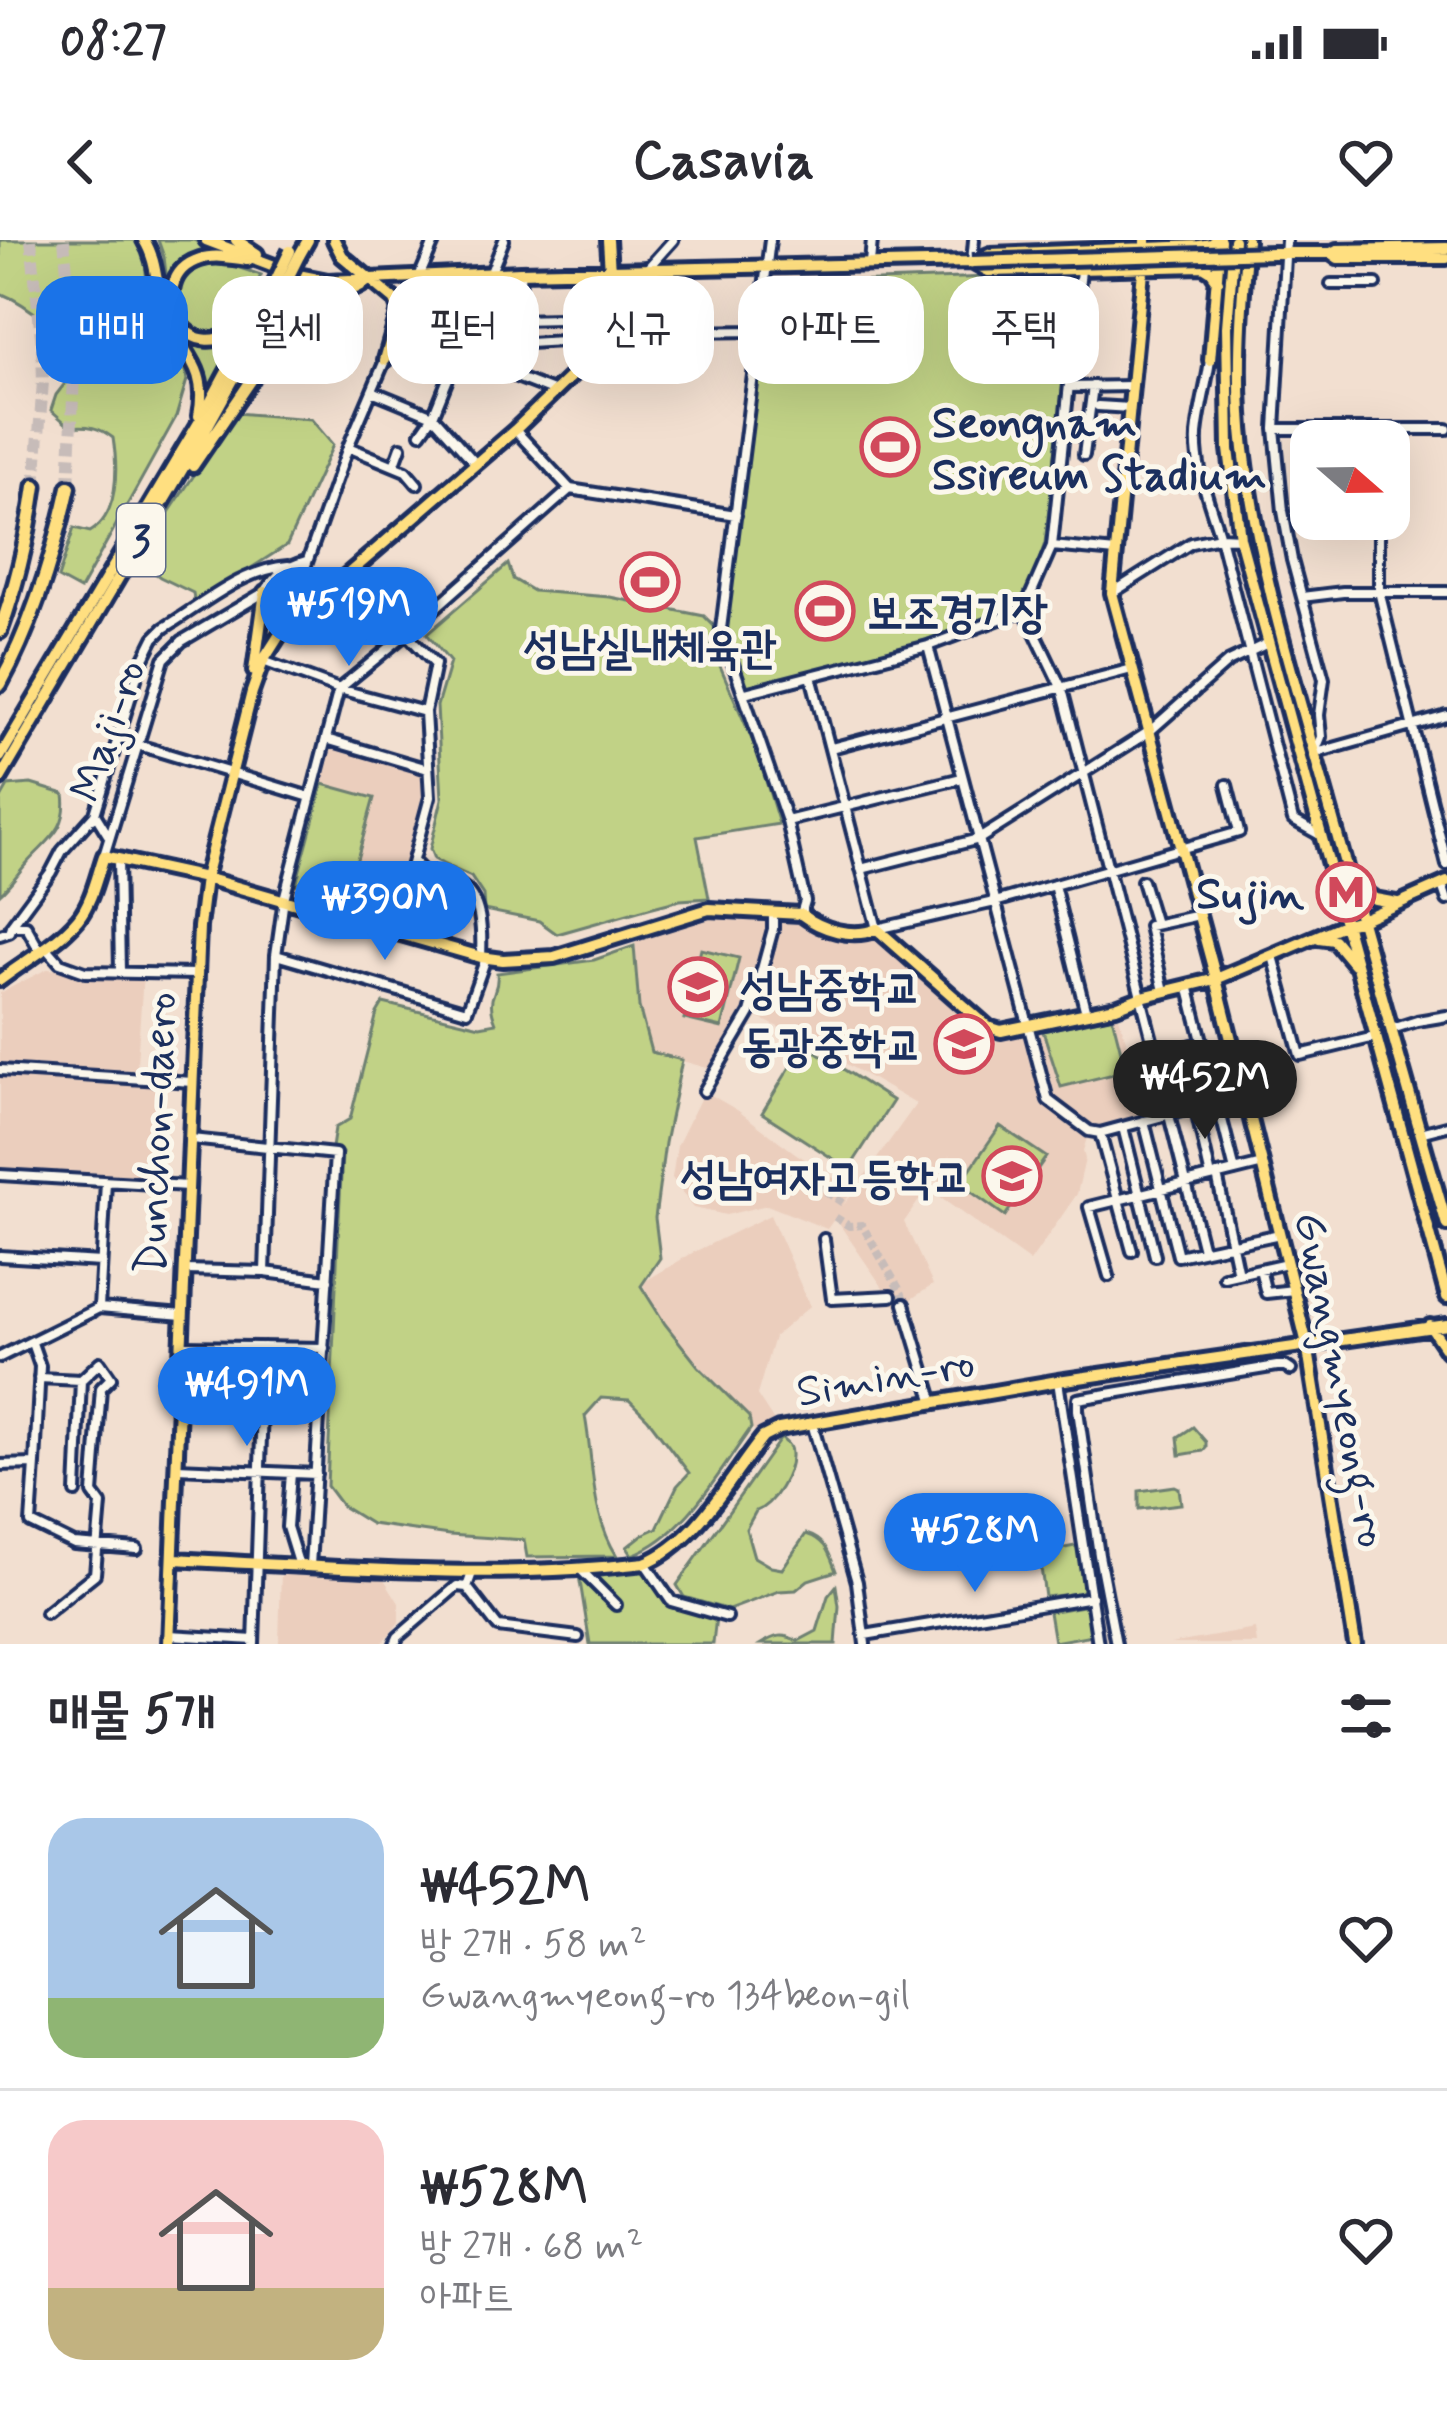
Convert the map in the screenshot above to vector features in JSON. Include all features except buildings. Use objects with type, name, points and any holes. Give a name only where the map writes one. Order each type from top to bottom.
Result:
[{"type":"highway","points":[[0,632],[28,536],[34,486]]},
{"type":"highway","name":"3","points":[[0,684],[33,610],[70,487]]},
{"type":"main road","points":[[144,240],[156,267],[166,319],[198,370],[202,402],[189,439]]},
{"type":"main road","points":[[206,240],[298,275],[328,281],[387,279]]},
{"type":"main road","points":[[236,240],[269,262]]},
{"type":"main road","name":"3","points":[[282,276],[294,247],[308,240]]},
{"type":"main road","points":[[334,240],[342,256],[395,300],[399,311],[385,360]]},
{"type":"main road","name":"Dunchon-daero","points":[[608,240],[609,276]]},
{"type":"main road","points":[[972,262],[992,254],[1145,243],[1199,246],[1218,240]]},
{"type":"main road","points":[[1210,360],[1218,240]]},
{"type":"main road","points":[[1234,240],[1227,326],[1228,448],[1240,538],[1447,1297]]},
{"type":"main road","points":[[1247,240],[1241,310],[1243,445],[1265,571],[1447,1225]]},
{"type":"main road","name":"Gwangmyeong-ro","points":[[1145,243],[1112,593],[1246,1094],[1307,1344],[1354,1644]]},
{"type":"main road","points":[[1330,254],[1337,250],[1447,248]]},
{"type":"main road","points":[[454,276],[1281,249],[1338,258],[1447,258]]},
{"type":"main road","points":[[212,340],[193,338],[180,326],[172,309],[177,276],[188,264],[205,257],[269,262]]},
{"type":"main road","points":[[972,262],[988,271],[1203,266],[1217,281]]},
{"type":"main road","points":[[101,609],[212,434],[297,314],[308,302],[357,290],[369,280]]},
{"type":"main road","name":"3","points":[[2,751],[221,384]]},
{"type":"main road","name":"3","points":[[0,779],[232,384]]},
{"type":"main road","name":"Dunchon-daero","points":[[169,1640],[199,927],[206,878],[252,692],[263,661],[282,632],[563,384]]},
{"type":"main road","points":[[305,566],[308,580],[338,585]]},
{"type":"main road","points":[[252,692],[266,592]]},
{"type":"main road","name":"Maji-ro","points":[[0,980],[78,919],[104,856],[206,878],[483,957],[554,957],[709,909],[801,914],[840,932],[877,928]]},
{"type":"main road","points":[[1350,881],[1375,898],[1401,904]]},
{"type":"main road","points":[[877,928],[988,1028],[1001,1030],[1117,1007],[1216,979],[1445,883]]},
{"type":"main road","points":[[1316,938],[1342,946],[1358,970]]},
{"type":"main road","name":"Simin-ro","points":[[645,1563],[662,1556],[683,1537],[763,1437],[779,1430],[1058,1381],[1447,1325]]},
{"type":"main road","points":[[1430,1326],[1446,1352]]},
{"type":"main road","points":[[173,1558],[472,1574],[645,1563]]},
{"type":"street","points":[[419,276],[435,240]]},
{"type":"street","points":[[489,274],[504,240]]},
{"type":"street","points":[[657,240],[660,254]]},
{"type":"street","points":[[646,271],[674,240]]},
{"type":"street","points":[[767,276],[770,240]]},
{"type":"street","points":[[870,263],[872,240]]},
{"type":"street","points":[[972,262],[974,240]]},
{"type":"street","points":[[1281,249],[1275,429],[1283,511],[1324,679],[1321,736],[1314,753]]},
{"type":"street","points":[[745,693],[928,646],[1024,610],[1052,546],[1081,270]]},
{"type":"street","points":[[520,272],[520,276]]},
{"type":"street","points":[[1331,284],[1376,284]]},
{"type":"street","points":[[282,632],[348,447],[387,355]]},
{"type":"street","points":[[1210,360],[1198,445],[1293,820],[1321,836]]},
{"type":"street","points":[[421,433],[445,384]]},
{"type":"street","points":[[537,384],[555,392]]},
{"type":"street","points":[[753,384],[722,629],[788,821],[805,901],[801,914]]},
{"type":"street","points":[[1069,386],[1132,386]]},
{"type":"street","points":[[1084,455],[1093,386]]},
{"type":"street","points":[[372,391],[433,416],[476,464]]},
{"type":"street","points":[[1098,406],[1130,408]]},
{"type":"street","points":[[1275,429],[1447,429]]},
{"type":"street","points":[[515,430],[570,489],[736,514]]},
{"type":"street","points":[[348,447],[406,472],[417,484]]},
{"type":"street","points":[[394,466],[401,447]]},
{"type":"street","points":[[265,1272],[276,955],[284,899],[339,689],[570,489]]},
{"type":"street","points":[[1112,593],[1191,542],[1240,538]]},
{"type":"street","points":[[1378,540],[1378,591],[1447,865]]},
{"type":"street","points":[[1052,546],[1116,552]]},
{"type":"street","name":"Maji-ro","points":[[104,856],[164,658],[266,592],[274,576],[288,566]]},
{"type":"street","points":[[0,935],[9,932],[62,851],[95,814],[148,650],[164,628],[265,568],[305,566]]},
{"type":"street","points":[[255,573],[266,578],[266,592],[292,601]]},
{"type":"street","points":[[350,574],[435,664],[425,712],[430,797],[394,930]]},
{"type":"street","points":[[1302,597],[1447,592]]},
{"type":"street","points":[[1024,610],[1062,689],[1203,1250]]},
{"type":"street","points":[[861,869],[979,839],[1150,731],[1228,662],[1269,642]]},
{"type":"street","points":[[928,646],[1048,1100],[1089,1131],[1100,1133],[1246,1094]]},
{"type":"street","points":[[263,661],[339,689],[425,712]]},
{"type":"street","points":[[831,748],[1132,669]]},
{"type":"street","points":[[811,676],[877,928],[994,902],[1239,832],[1227,785]]},
{"type":"street","points":[[134,688],[153,694]]},
{"type":"street","points":[[1314,753],[1447,716]]},
{"type":"street","points":[[326,739],[428,770]]},
{"type":"street","points":[[138,745],[310,797]]},
{"type":"street","points":[[788,821],[962,778]]},
{"type":"street","points":[[95,814],[108,835]]},
{"type":"street","points":[[118,859],[120,972]]},
{"type":"street","points":[[276,955],[466,1011],[483,957],[482,928],[472,898],[462,885],[424,874],[414,861]]},
{"type":"street","points":[[1142,881],[1155,924]]},
{"type":"street","points":[[1445,883],[1447,900]]},
{"type":"street","points":[[1054,885],[1086,1013]]},
{"type":"street","points":[[704,1091],[750,1013],[773,913]]},
{"type":"street","points":[[1164,991],[1148,929],[1199,915]]},
{"type":"street","points":[[11,926],[29,928],[60,963],[85,972],[197,974]]},
{"type":"street","points":[[1273,956],[1300,1055],[1375,1036]]},
{"type":"street","points":[[1188,985],[1235,1171]]},
{"type":"street","points":[[1392,1029],[1447,1016]]},
{"type":"street","points":[[1203,1042],[1182,1048],[1238,1274]]},
{"type":"street","points":[[0,1070],[193,1082]]},
{"type":"street","points":[[1144,1121],[1178,1256],[1280,1234]]},
{"type":"street","points":[[1420,1133],[1447,1126]]},
{"type":"street","points":[[1123,1127],[1155,1256]]},
{"type":"street","points":[[1100,1133],[1132,1251]]},
{"type":"street","points":[[190,1139],[335,1154],[316,1474],[305,1566]]},
{"type":"street","points":[[1109,1276],[1089,1207],[1263,1164]]},
{"type":"street","points":[[0,1175],[188,1186]]},
{"type":"street","points":[[99,1308],[106,1182]]},
{"type":"street","points":[[824,1239],[832,1299],[891,1296]]},
{"type":"street","points":[[0,1256],[101,1262]]},
{"type":"street","points":[[1224,1276],[1287,1263]]},
{"type":"street","points":[[1260,1269],[1268,1294],[1294,1290]]},
{"type":"street","points":[[185,1270],[328,1280]]},
{"type":"street","points":[[904,1304],[934,1403]]},
{"type":"street","points":[[0,1358],[99,1308],[183,1315]]},
{"type":"street","points":[[32,1343],[40,1378],[31,1523],[74,1544],[137,1549]]},
{"type":"street","points":[[182,1346],[324,1348]]},
{"type":"street","points":[[169,1640],[254,1642],[264,1347]]},
{"type":"street","points":[[46,1613],[95,1574],[101,1504],[93,1493],[101,1388],[111,1378],[100,1362],[81,1380],[76,1492]]},
{"type":"street","points":[[1116,1644],[1077,1401],[1277,1366],[1291,1370]]},
{"type":"street","points":[[40,1378],[81,1380]]},
{"type":"street","points":[[1058,1381],[1098,1644]]},
{"type":"street","points":[[812,1422],[857,1582],[865,1639],[1092,1598]]},
{"type":"street","points":[[78,1457],[97,1458]]},
{"type":"street","points":[[0,1465],[35,1464]]},
{"type":"street","points":[[177,1468],[316,1474]]},
{"type":"street","points":[[291,1472],[287,1527],[305,1566]]},
{"type":"street","points":[[645,1563],[671,1601],[727,1617]]},
{"type":"street","points":[[580,1569],[616,1605]]},
{"type":"street","points":[[467,1587],[472,1574]]},
{"type":"street","points":[[395,1644],[457,1586],[467,1587],[498,1627],[578,1637]]},
{"type":"shaded area","points":[[326,739],[428,769],[430,797],[394,930],[284,899]]},
{"type":"shaded area","points":[[709,909],[801,914],[840,932],[880,931],[991,1029],[1028,1025],[1048,1100],[1089,1131],[1077,1194],[1030,1262],[934,1193],[951,1154],[904,1222],[933,1285],[897,1308],[835,1218],[827,1229],[767,1205],[726,1215],[693,1208],[672,1178],[677,1146],[704,1091],[852,1190],[843,1206],[916,1104],[751,1014],[714,1070],[651,1052],[639,1007],[635,932]]},
{"type":"shaded area","points":[[47,969],[143,975],[136,1078],[162,1080],[159,1184],[0,1175],[0,993]]},
{"type":"shaded area","points":[[1116,1007],[1128,1047],[1151,1043],[1167,1110],[1090,1129],[1050,1092],[1031,1026]]},
{"type":"shaded area","points":[[770,1215],[810,1306],[774,1337],[757,1395],[779,1429],[763,1437],[665,1324],[642,1283]]},
{"type":"shaded area","points":[[281,1570],[382,1576],[399,1603],[399,1622],[382,1644],[279,1644]]},
{"type":"shaded area","points":[[1255,1629],[1257,1644],[1170,1644]]},
{"type":"green space","points":[[0,240],[138,240],[143,247],[146,276],[36,276],[36,315],[0,293]]},
{"type":"green space","points":[[158,240],[193,240],[218,251],[187,258],[172,276],[166,276]]},
{"type":"green space","points":[[212,264],[261,275],[212,276],[212,336],[203,336],[188,325],[191,273]]},
{"type":"green space","points":[[924,279],[948,279],[948,384],[1063,384],[1045,543],[1024,604],[923,641],[747,689],[721,629],[754,384],[924,384]]},
{"type":"green space","points":[[188,338],[212,343],[214,384],[204,405],[198,358]]},
{"type":"green space","points":[[65,384],[186,384],[176,417],[80,590],[58,578],[74,528],[90,532],[107,514],[116,476],[113,438],[93,428],[70,427],[51,410]]},
{"type":"green space","points":[[236,413],[311,419],[333,445],[287,545],[195,604],[193,593],[141,562],[153,536]]},
{"type":"green space","points":[[508,564],[513,579],[533,591],[610,597],[704,616],[715,627],[711,645],[757,751],[779,824],[697,837],[709,898],[680,900],[557,934],[539,921],[484,910],[483,895],[471,877],[434,859],[430,849],[442,799],[437,706],[450,662],[427,634]]},
{"type":"green space","points":[[31,784],[64,794],[63,817],[55,833],[0,894],[0,800],[8,786]]},
{"type":"green space","points":[[323,784],[374,798],[349,888],[335,892],[296,884]]},
{"type":"green space","points":[[634,946],[639,1007],[651,1052],[682,1060],[655,1218],[660,1258],[641,1286],[698,1366],[749,1417],[751,1428],[685,1518],[632,1555],[627,1547],[657,1528],[677,1486],[689,1473],[629,1400],[601,1398],[585,1416],[597,1505],[617,1556],[527,1557],[524,1540],[371,1524],[342,1506],[327,1486],[342,1153],[332,1148],[335,1128],[350,1119],[377,1013],[383,1003],[480,1026],[496,1023],[492,1000],[497,973],[594,960]]},
{"type":"green space","points":[[701,949],[739,958],[722,1028],[684,1019]]},
{"type":"green space","points":[[1112,1016],[1126,1071],[1061,1087],[1043,1031]]},
{"type":"green space","points":[[804,1044],[893,1101],[849,1169],[762,1113]]},
{"type":"green space","points":[[1000,1126],[1046,1157],[1005,1216],[960,1184]]},
{"type":"green space","points":[[1193,1427],[1206,1448],[1180,1455],[1178,1437]]},
{"type":"green space","points":[[781,1438],[790,1449],[790,1462],[780,1488],[756,1511],[746,1529],[754,1557],[782,1569],[806,1534],[822,1544],[836,1571],[808,1580],[796,1590],[779,1591],[729,1610],[684,1597],[677,1585]]},
{"type":"green space","points":[[1175,1486],[1181,1504],[1139,1509],[1139,1491]]},
{"type":"green space","points":[[1080,1545],[1087,1586],[1080,1593],[1045,1597],[1039,1553]]},
{"type":"green space","points":[[656,1568],[673,1599],[716,1617],[713,1644],[590,1644],[578,1569]]},
{"type":"green space","points":[[836,1586],[836,1644],[761,1644],[779,1636],[798,1641],[817,1631]]},
{"type":"green space","points":[[1082,1606],[1089,1611],[1092,1635],[1054,1642],[1049,1612]]},
{"type":"tunnel","points":[[31,240],[43,382],[35,486]]},
{"type":"tunnel","points":[[64,240],[75,353],[69,487]]},
{"type":"tunnel","points":[[816,1185],[843,1203]]},
{"type":"tunnel","points":[[835,1217],[849,1226],[862,1225],[904,1304]]},
{"type":"place","name":"Seongnam Ssireum Stadium","points":[[890,447]]},
{"type":"place","name":"성남실내체육관","points":[[650,582]]},
{"type":"place","name":"보조경기장","points":[[825,611]]},
{"type":"place","name":"Sujin","points":[[1346,892]]},
{"type":"place","name":"성남중학교","points":[[698,987]]},
{"type":"place","name":"동광중학교","points":[[964,1044]]},
{"type":"place","name":"성남여자고등학교","points":[[1012,1176]]}]
